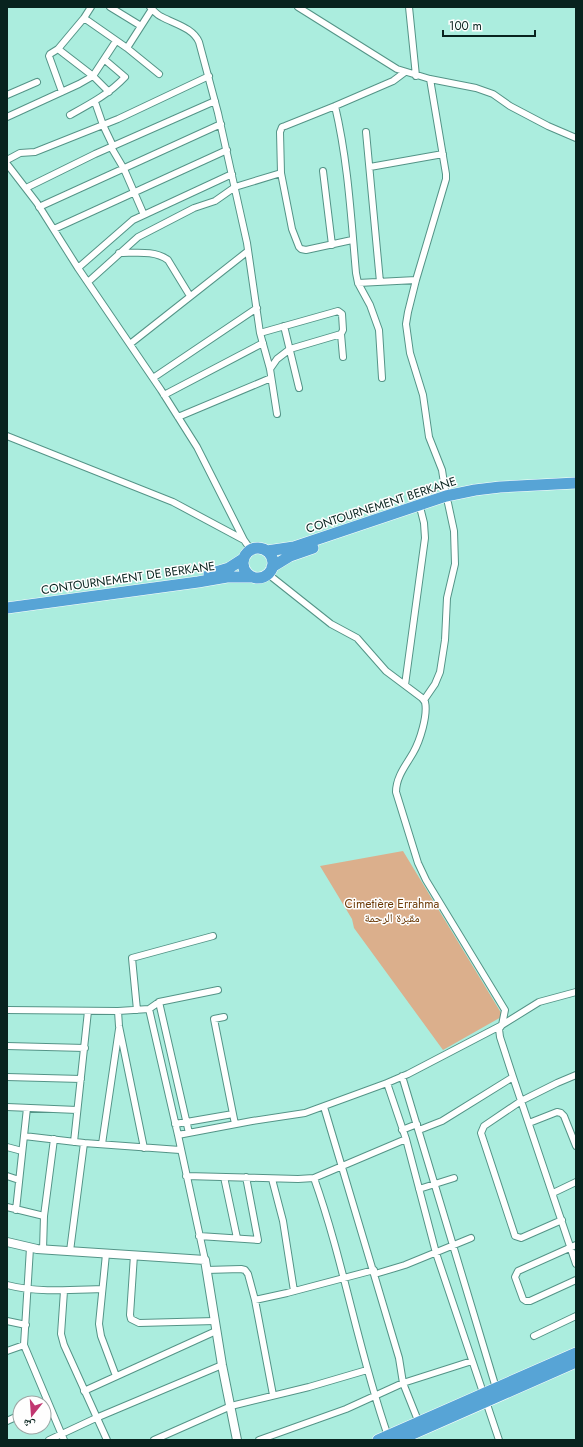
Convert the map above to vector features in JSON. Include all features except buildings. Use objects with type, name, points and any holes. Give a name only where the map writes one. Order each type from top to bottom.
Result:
[{"type":"highway","name":"CONTOURNEMENT BERKANE","points":[[267,551],[294,547],[475,490],[500,487],[576,483]]},
{"type":"highway","points":[[243,559],[243,568],[245,572],[252,577],[260,578],[290,556],[421,511],[447,500],[494,495],[576,490]]},
{"type":"highway","points":[[7,601],[210,574],[228,568],[243,559],[251,550],[259,548],[267,551],[272,558],[270,570]]},
{"type":"highway","name":"CONTOURNEMENT DE BERKANE","points":[[7,608],[227,577],[252,577]]},
{"type":"highway","points":[[484,1398],[496,1388],[576,1353]]},
{"type":"highway","points":[[383,1438],[420,1426],[484,1398],[576,1362]]},
{"type":"highway","points":[[399,1440],[420,1426]]},
{"type":"street","points":[[62,92],[48,56],[58,49],[84,18],[91,7]]},
{"type":"street","points":[[110,7],[141,26]]},
{"type":"street","points":[[298,7],[388,64],[416,76],[476,88],[487,92],[548,126],[576,138]]},
{"type":"street","points":[[409,7],[416,76]]},
{"type":"street","points":[[127,48],[151,8],[161,17],[191,32],[198,38],[221,124],[235,188],[248,251],[260,333],[270,369],[277,414]]},
{"type":"street","points":[[84,18],[127,48],[159,74]]},
{"type":"street","points":[[7,117],[93,76],[105,60],[116,41]]},
{"type":"street","points":[[58,49],[93,76],[109,92]]},
{"type":"street","points":[[70,115],[95,102],[109,92],[125,76],[105,60]]},
{"type":"street","points":[[352,240],[306,250],[298,247],[292,229],[281,173],[280,132],[282,127],[393,81],[405,72]]},
{"type":"street","points":[[7,160],[20,153],[35,152],[103,125],[209,76]]},
{"type":"street","points":[[424,700],[435,684],[440,672],[445,640],[447,598],[455,564],[454,531],[442,470],[429,437],[423,395],[410,353],[406,324],[416,280],[446,179],[430,79]]},
{"type":"street","points":[[7,95],[37,82]]},
{"type":"street","points":[[26,188],[112,146],[215,101]]},
{"type":"street","points":[[95,102],[112,146],[135,191],[144,215]]},
{"type":"street","points":[[335,106],[344,147],[356,273],[358,283],[370,305],[379,330],[382,378]]},
{"type":"street","points":[[39,207],[221,124]]},
{"type":"street","points":[[366,132],[380,282]]},
{"type":"street","points":[[54,229],[227,150]]},
{"type":"street","points":[[370,167],[443,154]]},
{"type":"street","points":[[7,164],[26,188],[54,229],[78,268],[153,378],[197,447],[244,540],[251,550]]},
{"type":"street","points":[[324,172],[332,244]]},
{"type":"street","points":[[88,282],[138,237],[194,208],[210,203],[235,188],[281,173]]},
{"type":"street","points":[[78,268],[126,225],[144,215],[232,174]]},
{"type":"street","points":[[130,344],[248,251]]},
{"type":"street","points":[[119,253],[152,253],[164,257],[168,260],[190,296]]},
{"type":"street","points":[[358,283],[416,280]]},
{"type":"street","points":[[153,378],[257,308]]},
{"type":"street","points":[[260,333],[338,311],[342,314],[343,330],[341,334],[344,357]]},
{"type":"street","points":[[284,326],[299,388]]},
{"type":"street","points":[[270,369],[277,358],[290,349],[341,334]]},
{"type":"street","points":[[164,395],[263,343]]},
{"type":"street","points":[[178,417],[271,378]]},
{"type":"street","points":[[7,436],[173,502],[244,540]]},
{"type":"street","points":[[405,685],[425,538],[424,523],[421,511]]},
{"type":"street","points":[[270,570],[332,624],[357,638],[386,671],[424,700],[426,704],[424,721],[414,750],[398,780],[396,792],[418,863],[426,880],[505,1010],[502,1025],[499,1029],[500,1037],[562,1220],[573,1247],[576,1264]]},
{"type":"street","points":[[137,1010],[132,958],[213,936]]},
{"type":"street","points":[[7,1010],[118,1011],[148,1009],[159,1002],[218,990]]},
{"type":"street","points":[[178,1135],[305,1113],[324,1107],[408,1074],[502,1025],[539,1002],[576,992]]},
{"type":"street","points":[[159,1002],[189,1133]]},
{"type":"street","points":[[148,1009],[178,1135],[180,1150],[205,1260],[222,1365],[237,1440]]},
{"type":"street","points":[[74,1142],[88,1011]]},
{"type":"street","points":[[118,1011],[119,1026],[144,1148]]},
{"type":"street","points":[[224,1017],[214,1019],[235,1124]]},
{"type":"street","points":[[102,1144],[119,1026]]},
{"type":"street","points":[[7,1046],[84,1048]]},
{"type":"street","points":[[562,1220],[521,1238],[515,1236],[481,1133],[484,1126],[521,1101],[576,1075]]},
{"type":"street","points":[[402,1076],[496,1388]]},
{"type":"street","points":[[7,1077],[81,1079]]},
{"type":"street","points":[[402,1130],[442,1121],[513,1077]]},
{"type":"street","points":[[387,1083],[406,1139],[436,1253],[499,1440]]},
{"type":"street","points":[[7,1107],[77,1110]]},
{"type":"street","points":[[324,1107],[343,1166],[399,1358],[403,1383],[420,1426]]},
{"type":"street","points":[[16,1210],[27,1108]]},
{"type":"street","points":[[529,1123],[557,1112],[561,1113],[564,1116],[576,1146]]},
{"type":"street","points":[[175,1124],[233,1114]]},
{"type":"street","points":[[24,1136],[84,1143],[180,1150]]},
{"type":"street","points":[[43,1250],[44,1216],[54,1139]]},
{"type":"street","points":[[186,1176],[272,1179],[314,1178],[406,1139]]},
{"type":"street","points":[[70,1251],[84,1143]]},
{"type":"street","points":[[7,1146],[22,1151]]},
{"type":"street","points":[[7,1176],[19,1180]]},
{"type":"street","points":[[224,1177],[237,1238]]},
{"type":"street","points":[[199,1236],[258,1240],[246,1177]]},
{"type":"street","points":[[314,1178],[325,1208],[345,1278],[383,1438]]},
{"type":"street","points":[[419,1189],[454,1178]]},
{"type":"street","points":[[272,1179],[283,1221],[294,1291]]},
{"type":"street","points":[[553,1193],[576,1182]]},
{"type":"street","points":[[7,1207],[44,1216]]},
{"type":"street","points":[[255,1300],[404,1265],[471,1238]]},
{"type":"street","points":[[7,1242],[43,1250],[205,1260]]},
{"type":"street","points":[[573,1247],[518,1271],[515,1277],[526,1301],[530,1301],[576,1280]]},
{"type":"street","points":[[30,1248],[24,1345],[43,1395]]},
{"type":"street","points":[[106,1254],[98,1324],[100,1336],[116,1376]]},
{"type":"street","points":[[134,1256],[131,1319],[139,1323],[215,1321]]},
{"type":"street","points":[[206,1270],[241,1269],[245,1270],[249,1277],[255,1300],[273,1395]]},
{"type":"street","points":[[7,1285],[28,1289],[64,1291],[102,1289]]},
{"type":"street","points":[[64,1291],[61,1334],[64,1345],[107,1440]]},
{"type":"street","points":[[534,1336],[576,1316]]},
{"type":"street","points":[[7,1321],[26,1325]]},
{"type":"street","points":[[84,1391],[216,1331]]},
{"type":"street","points":[[7,1351],[24,1345]]},
{"type":"street","points":[[259,1440],[346,1409],[403,1383],[472,1361]]},
{"type":"street","points":[[49,1440],[63,1437],[96,1418],[222,1365]]},
{"type":"street","points":[[154,1440],[231,1406],[367,1370]]},
{"type":"street","points":[[52,1416],[63,1437]]},
{"type":"green space","name":"Cimetière Errahma مقبرة الرحمة","points":[[403,851],[503,1016],[443,1050],[354,928],[352,919],[320,866]]}]
